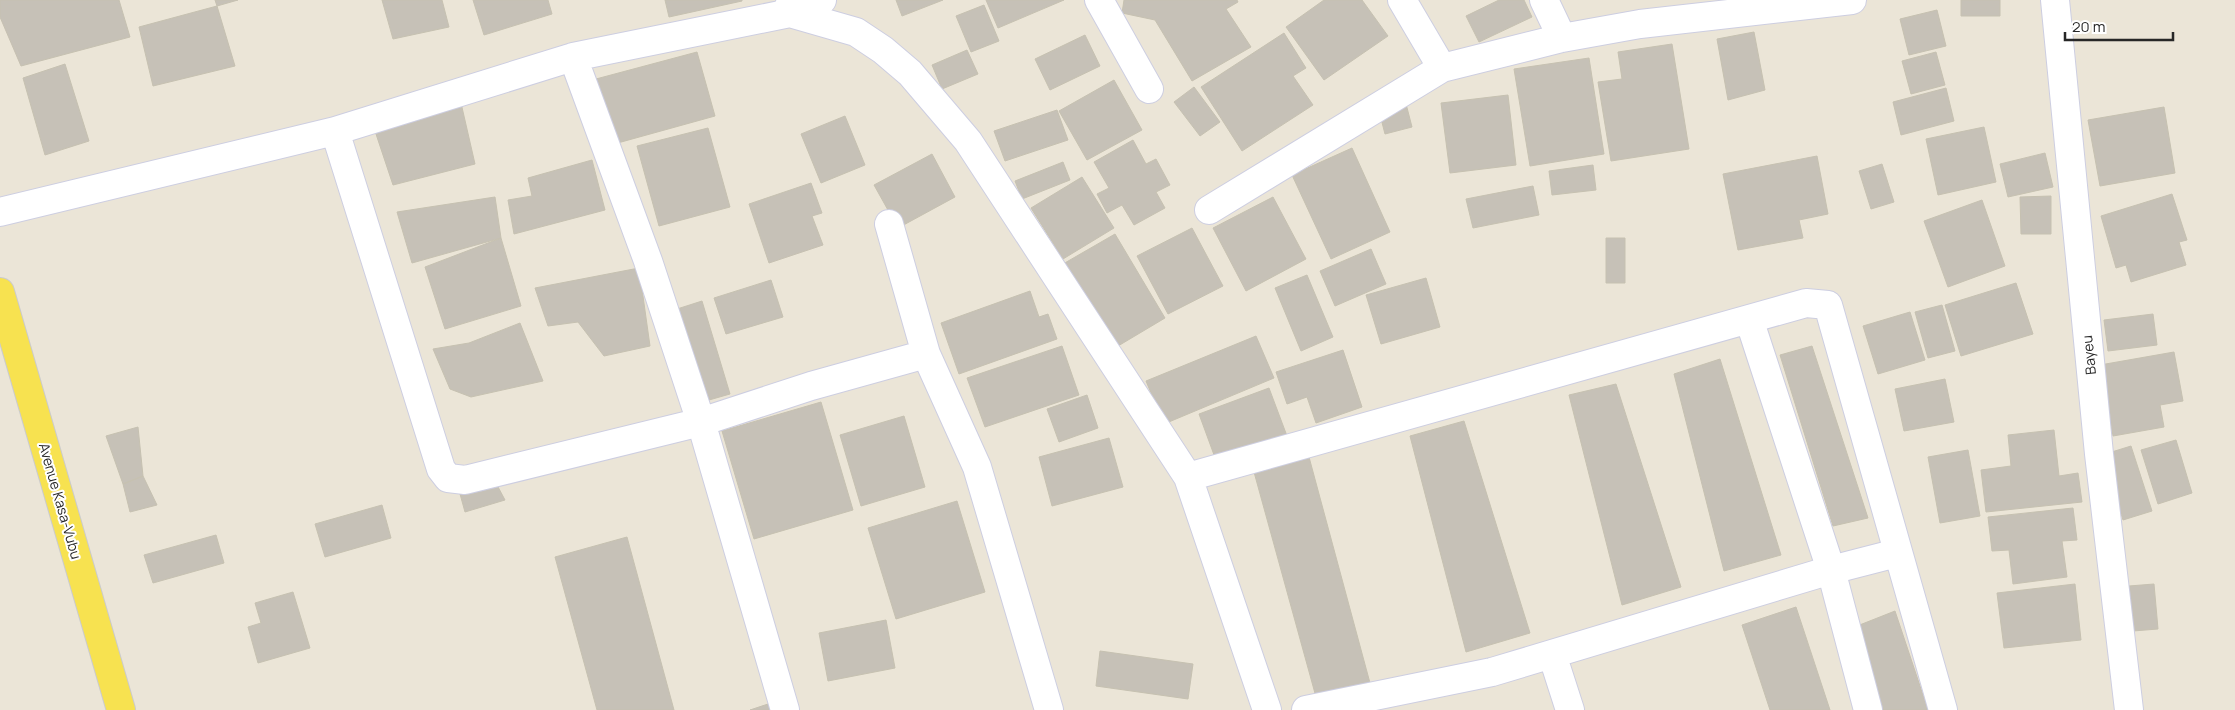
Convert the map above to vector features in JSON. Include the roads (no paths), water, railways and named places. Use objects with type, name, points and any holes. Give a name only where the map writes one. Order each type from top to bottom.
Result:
[{"type":"main road","name":"Avenue Kasa-Vubu","points":[[0,292],[121,710]]},
{"type":"street","points":[[0,212],[335,131],[573,57],[787,6],[822,0]]},
{"type":"street","points":[[1099,0],[1149,89]]},
{"type":"street","points":[[1402,0],[1442,68]]},
{"type":"street","points":[[1544,0],[1562,38]]},
{"type":"street","points":[[1210,210],[1442,68],[1562,38],[1638,12],[1852,0]]},
{"type":"street","name":"Bayeu","points":[[2055,0],[2099,454],[2129,710]]},
{"type":"street","points":[[787,6],[856,32],[883,50],[910,73],[968,140],[1188,477],[1267,710]]},
{"type":"street","points":[[573,57],[648,261],[701,422],[785,710]]},
{"type":"street","points":[[335,131],[441,469],[448,478],[465,480],[701,422],[811,386],[926,354]]},
{"type":"street","points":[[889,224],[926,354],[977,467],[1049,710]]},
{"type":"street","points":[[1188,477],[1749,318],[1806,303],[1828,305],[1943,710]]},
{"type":"street","points":[[1749,318],[1831,570],[1868,710]]},
{"type":"street","points":[[1306,710],[1492,672],[1831,570],[1897,553]]},
{"type":"street","points":[[1552,654],[1570,710]]}]
